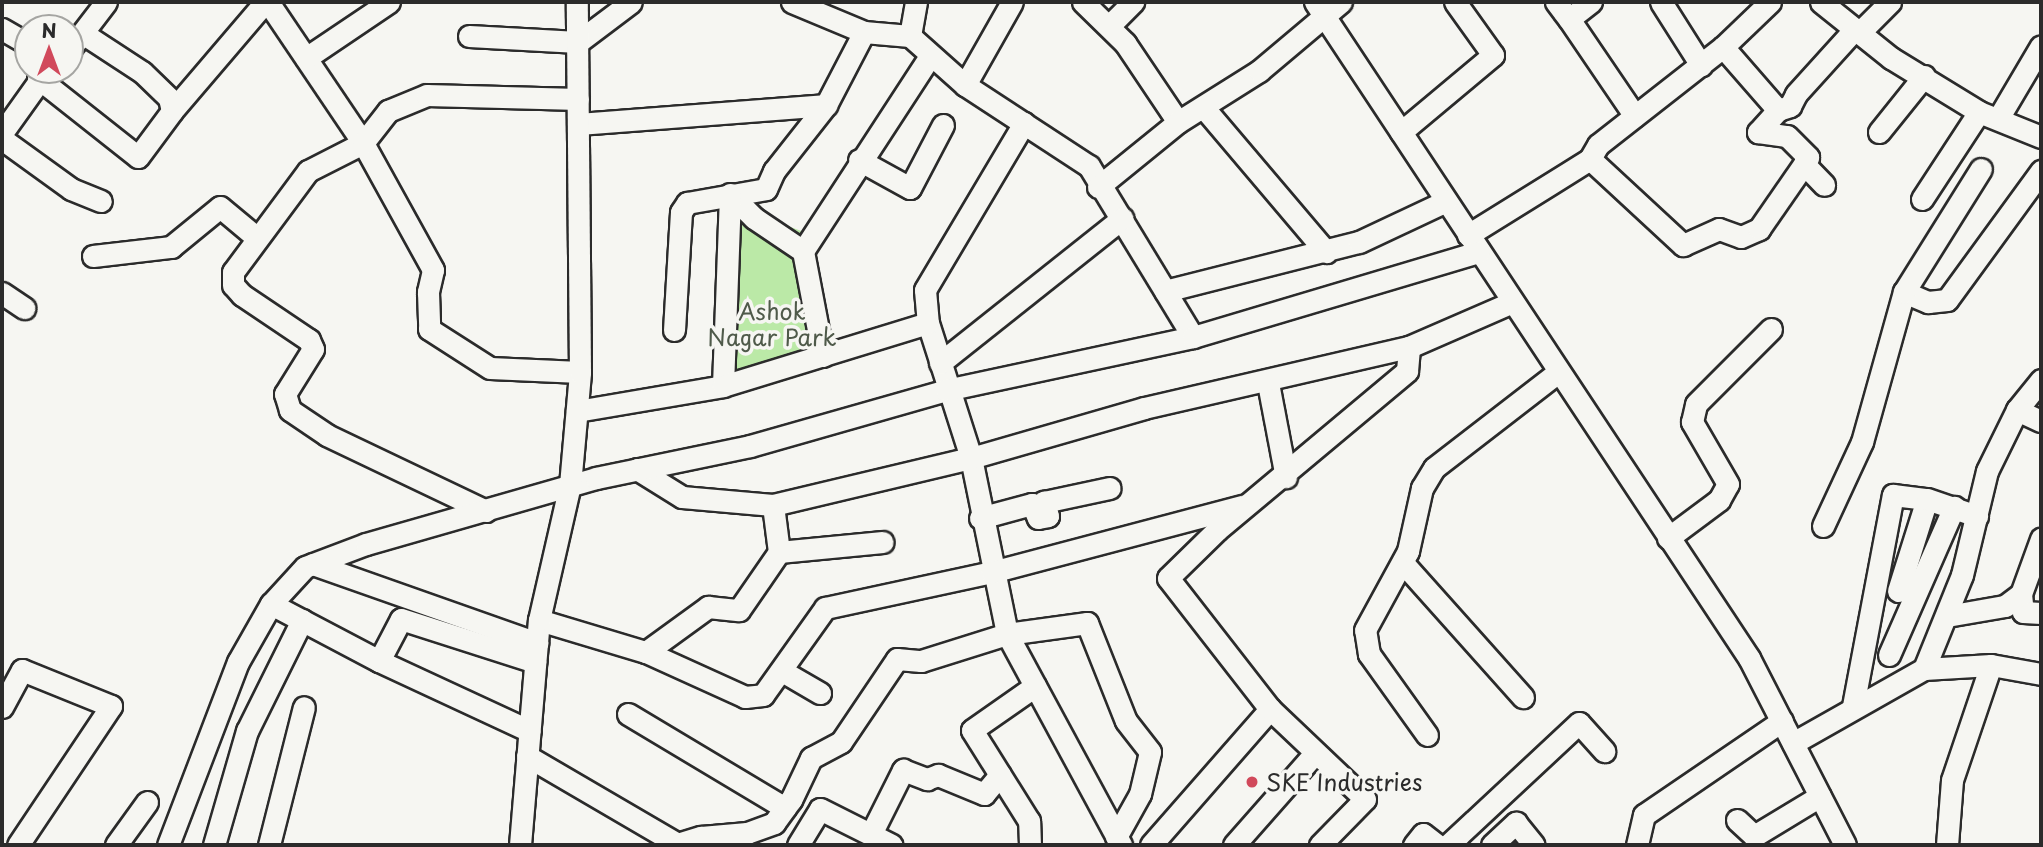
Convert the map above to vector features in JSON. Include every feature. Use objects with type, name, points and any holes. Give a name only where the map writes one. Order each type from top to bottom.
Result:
[{"type":"street","points":[[84,32],[106,2]]},
{"type":"street","points":[[54,84],[138,157],[172,111],[267,2],[363,143],[433,270],[429,329],[490,368],[580,372]]},
{"type":"street","points":[[306,58],[389,2]]},
{"type":"street","points":[[520,845],[539,620],[570,485],[580,372],[577,2]]},
{"type":"street","points":[[469,36],[578,42],[631,2]]},
{"type":"street","points":[[910,36],[916,2]]},
{"type":"street","points":[[965,85],[1012,2]]},
{"type":"street","points":[[1083,2],[1110,25],[1178,122]]},
{"type":"street","points":[[1110,25],[1133,2]]},
{"type":"street","points":[[1401,132],[1493,55],[1455,2]]},
{"type":"street","points":[[1591,2],[1562,10],[1635,116]]},
{"type":"street","points":[[1661,2],[1701,65]]},
{"type":"street","points":[[168,845],[216,711],[271,604],[313,564],[570,485],[750,446],[946,390],[1193,337],[1474,244],[1590,159],[1598,145],[1723,47],[1770,2]]},
{"type":"street","points":[[1821,2],[1891,58],[1989,114],[2041,137]]},
{"type":"street","points":[[1590,159],[1683,244],[1719,229],[1741,237],[1759,229],[1808,157],[1787,136],[1758,132],[1778,110],[1790,106],[1796,94],[1857,31],[1890,2]]},
{"type":"street","points":[[802,3],[864,32],[910,36],[929,58],[965,85],[1089,166],[1098,187],[1122,218],[1193,337]]},
{"type":"street","points":[[1098,187],[1178,122],[1259,71],[1327,6],[1401,132],[1510,303],[1749,658],[1845,845]]},
{"type":"street","points":[[674,331],[681,212],[687,203],[766,189],[774,171],[826,105],[864,32]]},
{"type":"street","points":[[84,44],[142,72],[169,99],[172,111]]},
{"type":"street","points":[[1922,199],[2041,46]]},
{"type":"street","points":[[1723,47],[1778,110]]},
{"type":"street","points":[[823,356],[803,251],[859,160],[929,58]]},
{"type":"street","points":[[1879,132],[1924,76]]},
{"type":"street","points":[[2,133],[36,84]]},
{"type":"street","points":[[486,511],[327,435],[290,410],[285,394],[313,349],[309,340],[233,285],[239,261],[308,172],[363,143],[388,111],[427,95],[578,99]]},
{"type":"street","points":[[579,124],[826,105]]},
{"type":"street","points":[[1203,108],[1326,252]]},
{"type":"street","points":[[1024,123],[925,290],[928,323],[946,390],[971,458],[980,517],[1007,634],[1119,841]]},
{"type":"street","points":[[859,160],[910,188],[943,125]]},
{"type":"street","points":[[2,139],[71,189],[101,201]]},
{"type":"street","points":[[1804,164],[1824,185]]},
{"type":"street","points":[[1823,526],[1862,442],[1905,292],[1981,169]]},
{"type":"street","points":[[1905,292],[1928,302],[1947,300],[2041,172]]},
{"type":"street","points":[[730,194],[754,218],[803,251]]},
{"type":"street","points":[[723,386],[730,194]]},
{"type":"street","points":[[1166,291],[1326,252],[1446,201]]},
{"type":"street","points":[[93,256],[171,247],[220,207],[256,237]]},
{"type":"street","points":[[940,363],[1122,218]]},
{"type":"street","points":[[2,293],[24,308]]},
{"type":"street","points":[[637,470],[682,497],[773,505],[971,458],[1144,408],[1268,383],[1409,347],[1510,303]]},
{"type":"street","points":[[576,411],[723,386],[928,323]]},
{"type":"street","points":[[1668,538],[1719,500],[1728,484],[1692,422],[1696,404],[1771,329]]},
{"type":"street","points":[[1320,845],[1365,799],[1270,709],[1168,578],[1407,370],[1409,347]]},
{"type":"street","points":[[1427,735],[1364,643],[1370,618],[1403,563],[1422,488],[1434,468],[1557,373]]},
{"type":"street","points":[[1924,670],[1947,616],[1977,516],[1987,471],[2017,410],[2041,380]]},
{"type":"street","points":[[1268,383],[1286,477]]},
{"type":"street","points":[[2017,410],[2041,421]]},
{"type":"street","points":[[980,517],[1032,504],[1038,518],[1048,516],[1044,502],[1110,488]]},
{"type":"street","points":[[1853,706],[1893,495],[1927,499],[1977,516]]},
{"type":"street","points":[[1898,591],[1927,499]]},
{"type":"street","points":[[539,620],[646,652],[745,697],[763,695],[825,608],[992,572],[1251,504]]},
{"type":"street","points":[[646,652],[708,607],[739,610],[779,552],[773,505]]},
{"type":"street","points":[[1889,655],[1954,507]]},
{"type":"street","points":[[2041,539],[2021,594],[2023,612],[2041,613]]},
{"type":"street","points":[[779,552],[883,542]]},
{"type":"street","points":[[1403,563],[1523,697]]},
{"type":"street","points":[[313,564],[536,653]]},
{"type":"street","points":[[1947,616],[2005,606],[2021,594]]},
{"type":"street","points":[[271,604],[379,661],[530,731]]},
{"type":"street","points":[[379,661],[401,619],[536,653]]},
{"type":"street","points":[[214,845],[247,731],[302,620]]},
{"type":"street","points":[[527,756],[675,844],[757,831],[774,823],[785,808],[811,758],[841,742],[897,659],[921,661],[1007,634],[1087,623],[1126,721],[1150,752],[1140,794],[1119,841]]},
{"type":"street","points":[[1793,743],[1853,706],[1924,670],[1991,666],[2041,674]]},
{"type":"street","points":[[1947,845],[1952,780],[1991,666]]},
{"type":"street","points":[[2,706],[22,670],[111,706],[18,845]]},
{"type":"street","points":[[782,671],[820,693]]},
{"type":"street","points":[[1030,845],[1029,821],[972,730],[1035,686]]},
{"type":"street","points":[[269,845],[304,707]]},
{"type":"street","points":[[1151,845],[1270,709]]},
{"type":"street","points":[[628,713],[785,808]]},
{"type":"street","points":[[1637,845],[1644,815],[1782,721]]},
{"type":"street","points":[[1448,845],[1580,723],[1604,751]]},
{"type":"street","points":[[1234,845],[1315,753]]},
{"type":"street","points":[[871,834],[903,770],[927,779],[938,775],[984,794],[1000,775]]},
{"type":"street","points":[[1737,820],[1754,836],[1820,796]]},
{"type":"street","points":[[116,845],[147,802]]},
{"type":"street","points":[[798,845],[820,809],[892,845]]},
{"type":"street","points":[[1492,845],[1516,823],[1534,845]]},
{"type":"street","points":[[1414,845],[1423,834],[1437,845]]},
{"type":"green space","name":"Ashok Nagar Park","points":[[742,209],[804,232],[817,351],[731,375]]},
{"type":"place","name":"SKE Industries","points":[[1252,782]]}]
